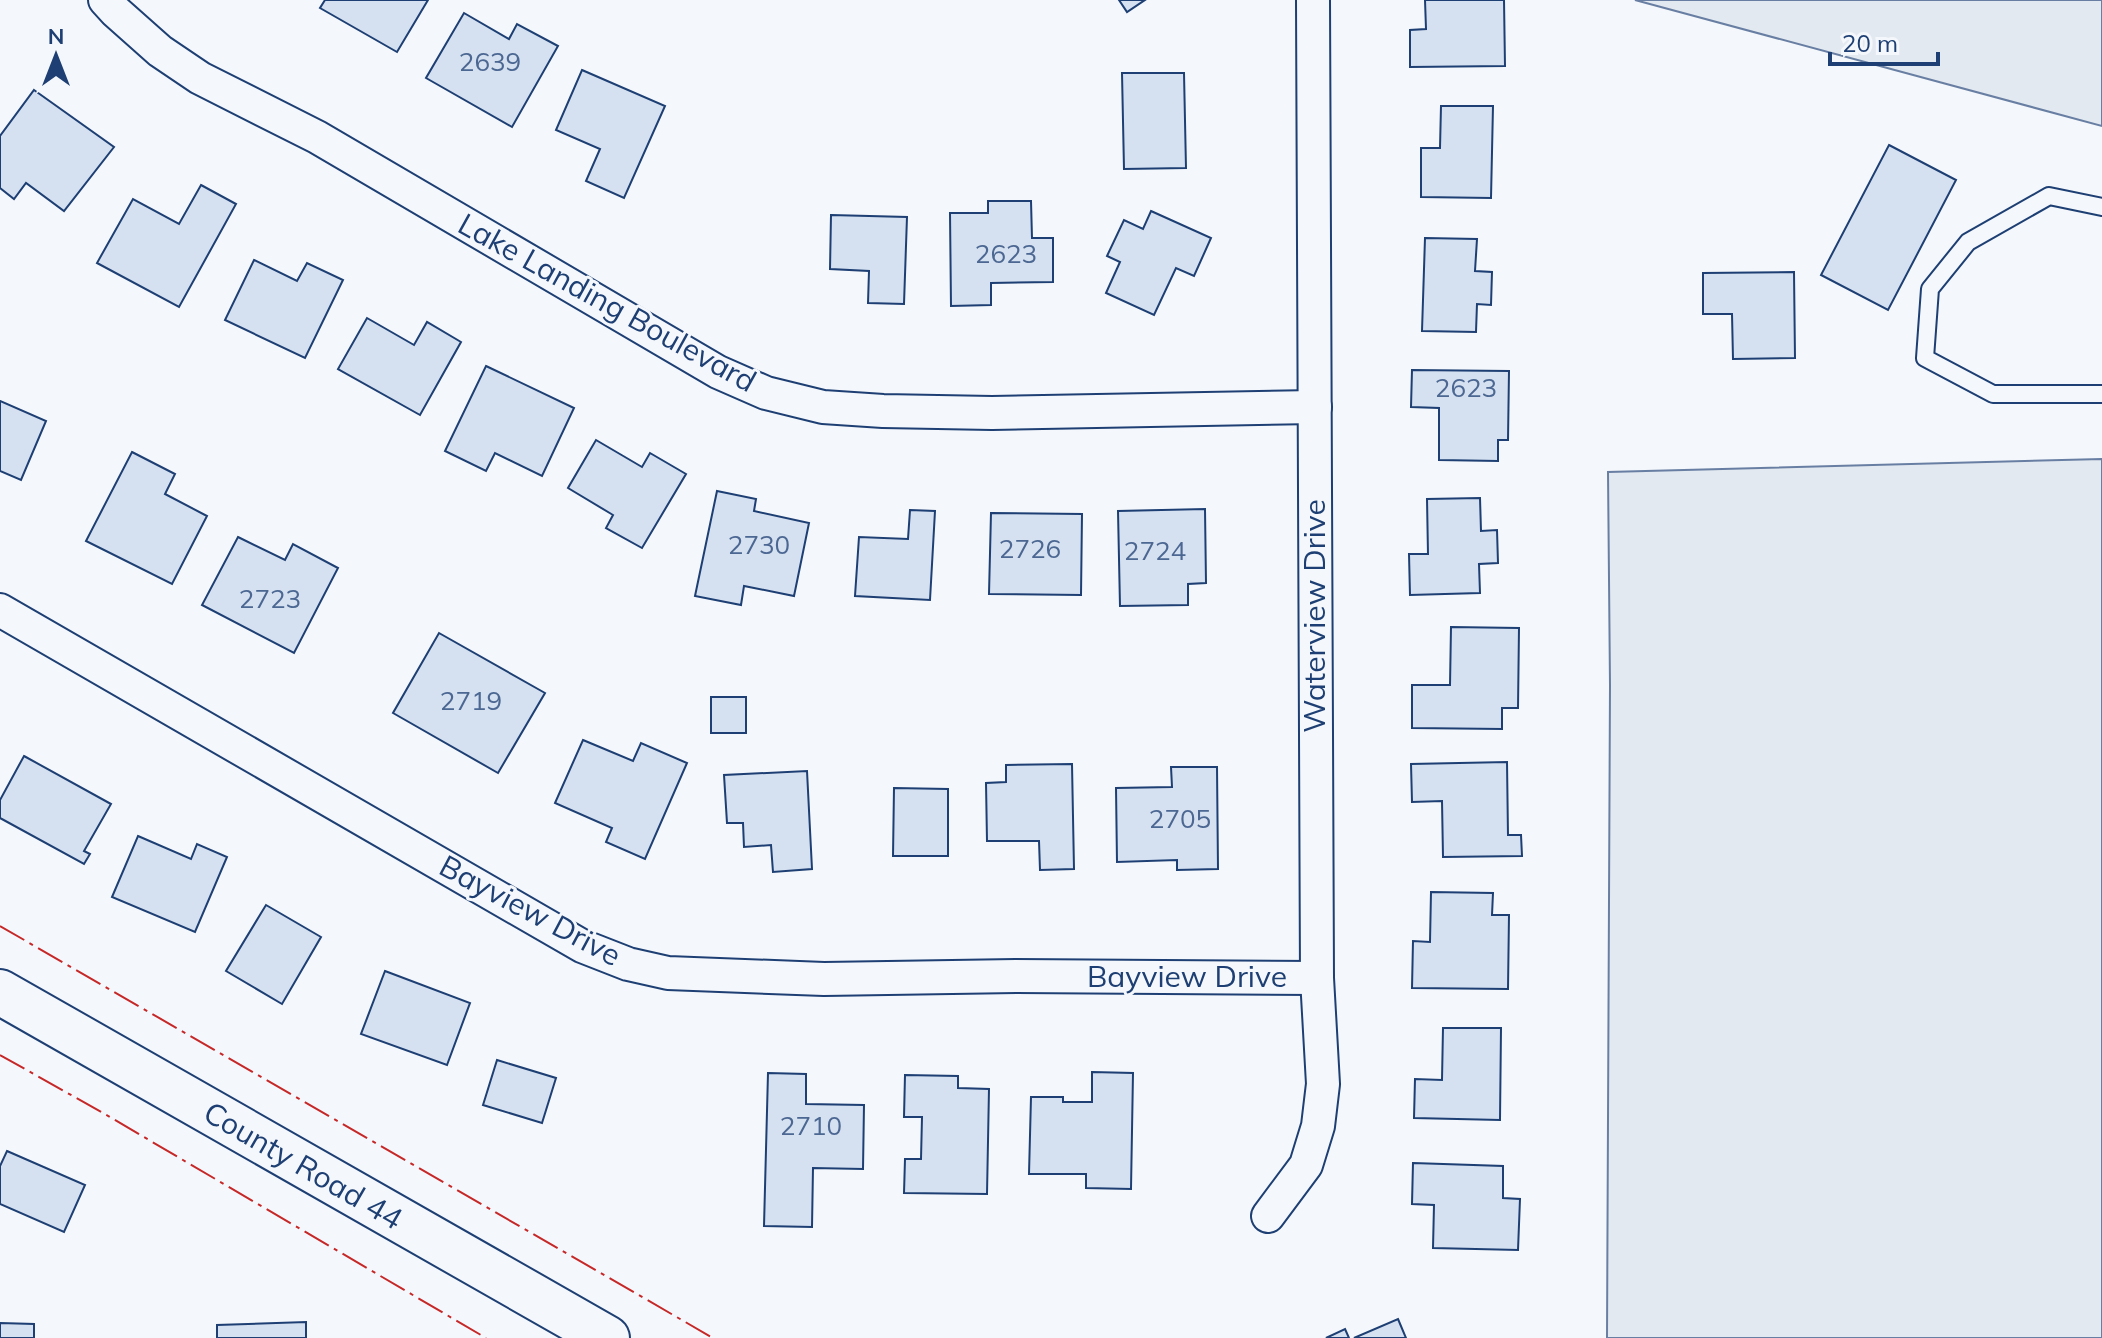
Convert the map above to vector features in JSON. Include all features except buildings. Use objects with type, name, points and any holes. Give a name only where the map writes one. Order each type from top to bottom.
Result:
[{"type":"main road","name":"County Road 44","points":[[0,992],[607,1338]]},
{"type":"street","name":"Lake Landing Boulevard","points":[[105,0],[160,51],[200,78],[317,137],[718,372],[766,393],[823,407],[883,411],[992,413],[1315,407]]},
{"type":"street","name":"Waterview Drive","points":[[1268,1216],[1306,1165],[1318,1126],[1323,1084],[1317,978],[1313,0]]},
{"type":"street","name":"Bayview Drive","points":[[0,610],[582,946],[628,964],[668,973],[824,979],[1016,976],[1317,978]]},
{"type":"lane","points":[[2102,207],[2049,196],[1968,242],[1930,289],[1925,358],[1993,394],[2102,394]]},
{"type":"shaded area","points":[[1635,0],[2102,0],[2102,126]]},
{"type":"shaded area","points":[[2102,459],[2102,1338],[1607,1338],[1608,472]]},
{"type":"power","points":[[0,926],[713,1338]]},
{"type":"power","points":[[0,1055],[486,1338]]}]
